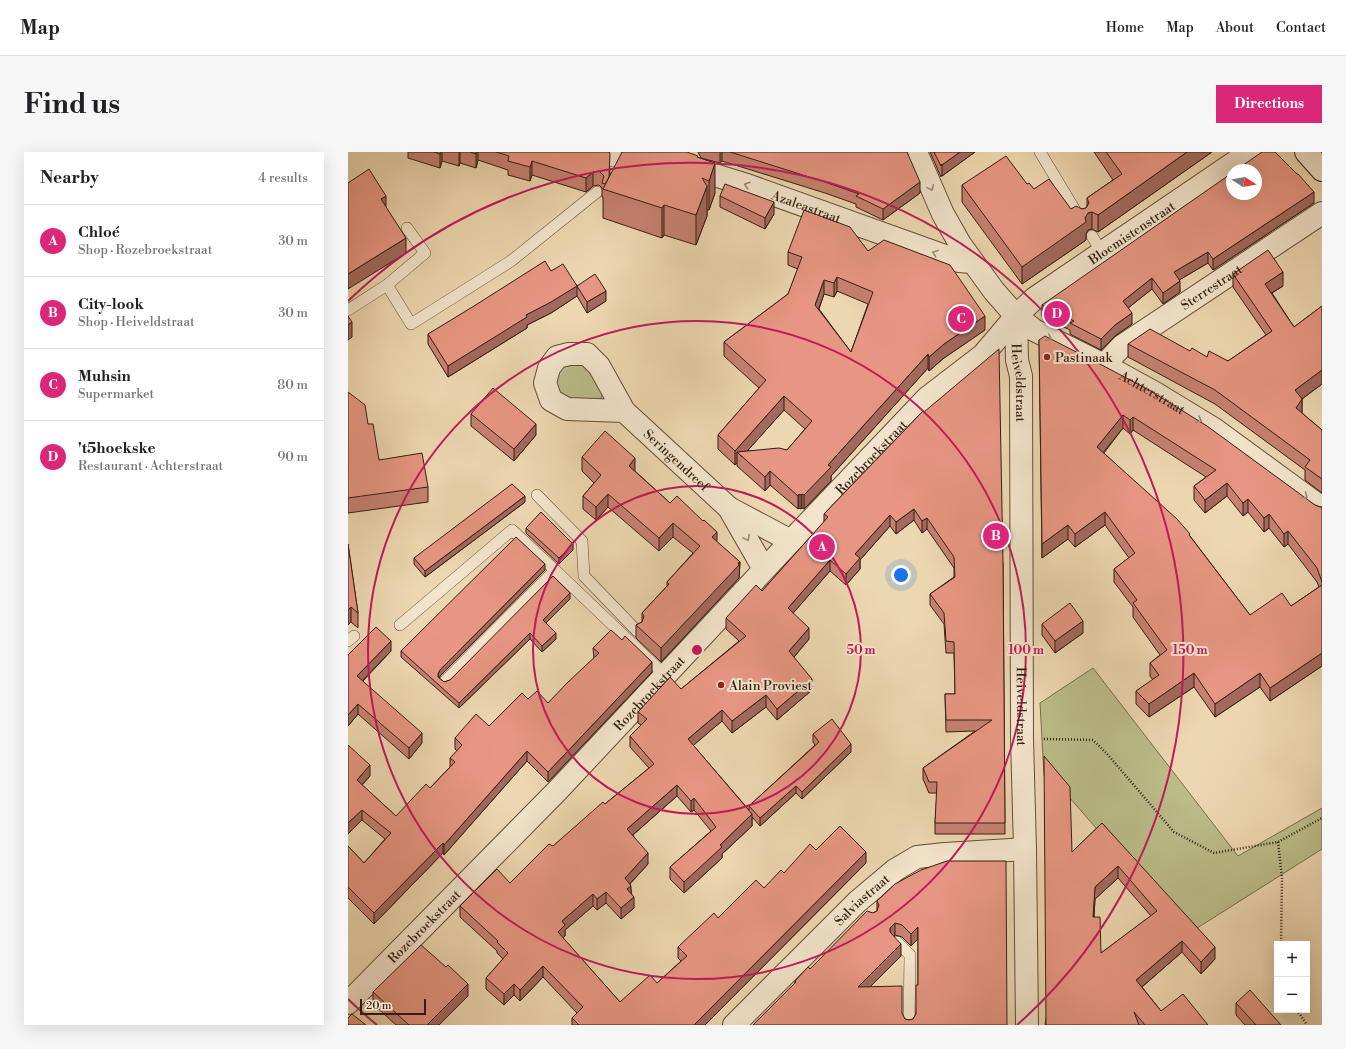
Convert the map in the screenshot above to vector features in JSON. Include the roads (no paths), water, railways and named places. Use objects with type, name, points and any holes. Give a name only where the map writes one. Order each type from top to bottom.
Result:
[{"type":"street","name":"Azaleastraat","points":[[639,152],[747,185],[959,261],[972,262]]},
{"type":"street","name":"Achterstraat","points":[[916,152],[943,214],[960,244],[994,291],[1016,316],[1034,330],[1104,365],[1155,393],[1214,429],[1322,508]]},
{"type":"street","name":"Bloemistenstraat","points":[[1016,316],[1097,244],[1250,152]]},
{"type":"street","points":[[1306,152],[1322,170]]},
{"type":"street","name":"Sterrestraat","points":[[1104,365],[1122,346],[1322,213]]},
{"type":"street","name":"Rozebroekstraat","points":[[348,1003],[558,790],[669,666],[927,398],[983,355],[1016,316]]},
{"type":"street","name":"Heiveldstraat","points":[[1016,316],[1017,360],[1021,376],[1022,739],[1026,849],[1027,1025]]},
{"type":"street","name":"Seringendreef","points":[[624,411],[729,508],[791,540]]},
{"type":"street","name":"Seringendreef","points":[[729,508],[764,569]]},
{"type":"street","name":"Salviastraat","points":[[734,1025],[895,870],[917,857],[1026,849]]},
{"type":"lane","points":[[1040,152],[1082,220]]},
{"type":"lane","points":[[387,285],[411,324],[511,261],[597,192]]},
{"type":"lane","points":[[348,310],[387,285],[425,253],[407,228]]},
{"type":"lane","points":[[536,495],[582,541],[584,576],[638,631]]},
{"type":"lane","points":[[400,625],[512,530],[555,570],[669,666]]},
{"type":"lane","points":[[445,681],[555,570]]},
{"type":"lane","points":[[897,942],[910,955],[909,1025]]},
{"type":"place","name":"'t5hoekske","points":[[1057,314]]},
{"type":"place","name":"Muhsin","points":[[961,319]]},
{"type":"place","name":"Pastinaak","points":[[1047,357]]},
{"type":"place","name":"City-look","points":[[996,536]]},
{"type":"place","name":"Chloé","points":[[822,547]]},
{"type":"place","name":"Alain Proviest","points":[[721,685]]}]
